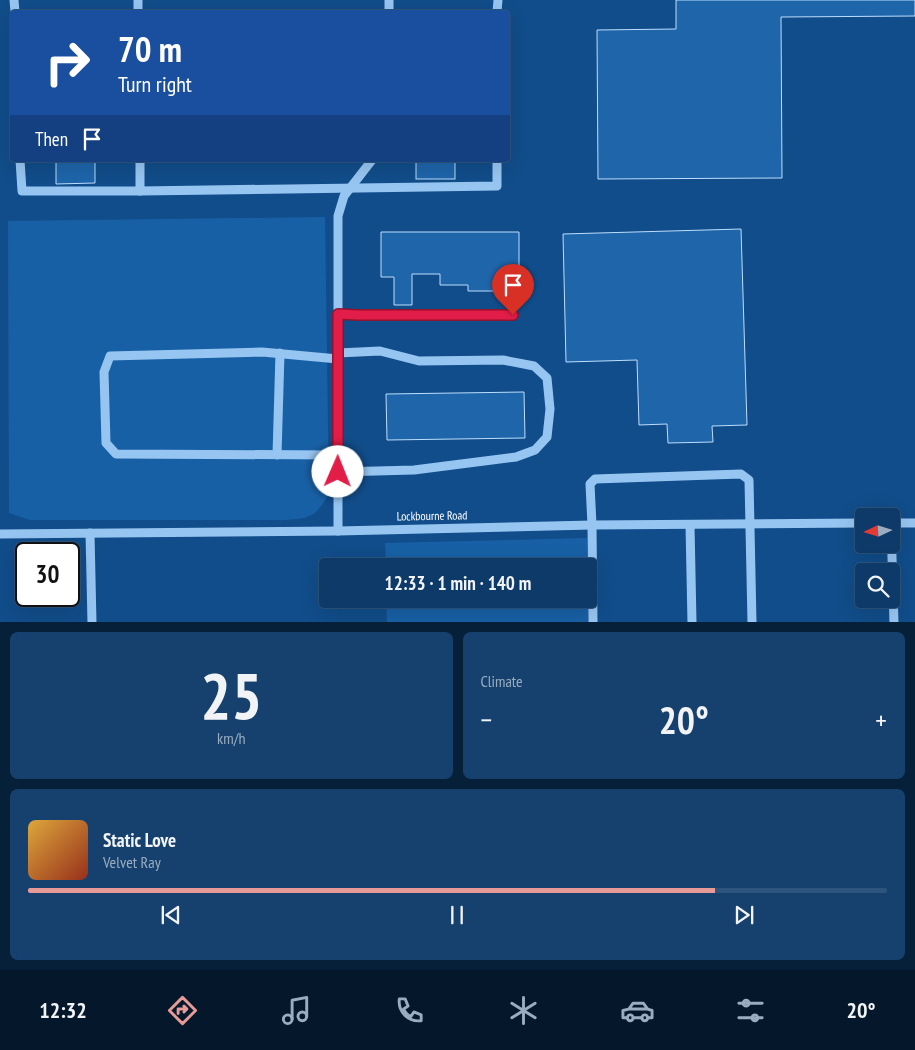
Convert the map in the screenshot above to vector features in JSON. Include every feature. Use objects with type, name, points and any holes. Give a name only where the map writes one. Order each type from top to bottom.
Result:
[{"type":"street","points":[[20,162],[22,191],[497,186],[497,162]]},
{"type":"street","points":[[140,162],[140,191]]},
{"type":"street","points":[[338,531],[338,216],[344,196],[371,162]]},
{"type":"street","points":[[338,314],[513,315]]},
{"type":"street","points":[[338,455],[116,454],[106,443],[104,372],[110,356],[280,353],[338,356],[380,351],[419,361],[503,360],[534,366],[547,378],[550,409],[547,437],[535,450],[516,457],[414,470],[338,472]]},
{"type":"street","points":[[278,456],[280,353]]},
{"type":"street","points":[[593,622],[590,484],[595,479],[741,474],[749,480],[752,622]]},
{"type":"street","points":[[900,524],[915,523]]},
{"type":"street","points":[[690,524],[692,622]]},
{"type":"street","name":"Lockbourne Road","points":[[0,534],[338,531],[592,525],[855,524]]},
{"type":"street","points":[[90,533],[92,622]]},
{"type":"street","points":[[892,553],[894,622]]},
{"type":"shaded area","points":[[325,217],[329,494],[316,512],[307,517],[284,520],[30,520],[9,513],[8,221]]},
{"type":"shaded area","points":[[587,538],[587,558],[386,558],[385,543]]},
{"type":"shaded area","points":[[386,608],[588,608],[588,622],[387,622]]},
{"type":"building","points":[[676,0],[915,0],[915,16],[781,17],[782,178],[598,179],[597,30],[676,29]]},
{"type":"building","points":[[56,162],[95,162],[95,183],[56,184]]},
{"type":"building","points":[[416,162],[455,162],[455,179],[416,179]]},
{"type":"building","points":[[741,229],[747,425],[712,426],[713,442],[668,443],[667,424],[639,425],[637,360],[566,362],[563,234]]},
{"type":"building","points":[[381,232],[519,232],[519,291],[468,291],[468,285],[440,285],[440,274],[412,274],[412,305],[394,305],[394,277],[381,277]]},
{"type":"building","points":[[524,392],[525,438],[387,440],[386,394]]},
{"type":"route","points":[[338,472],[338,314],[513,315]]}]
